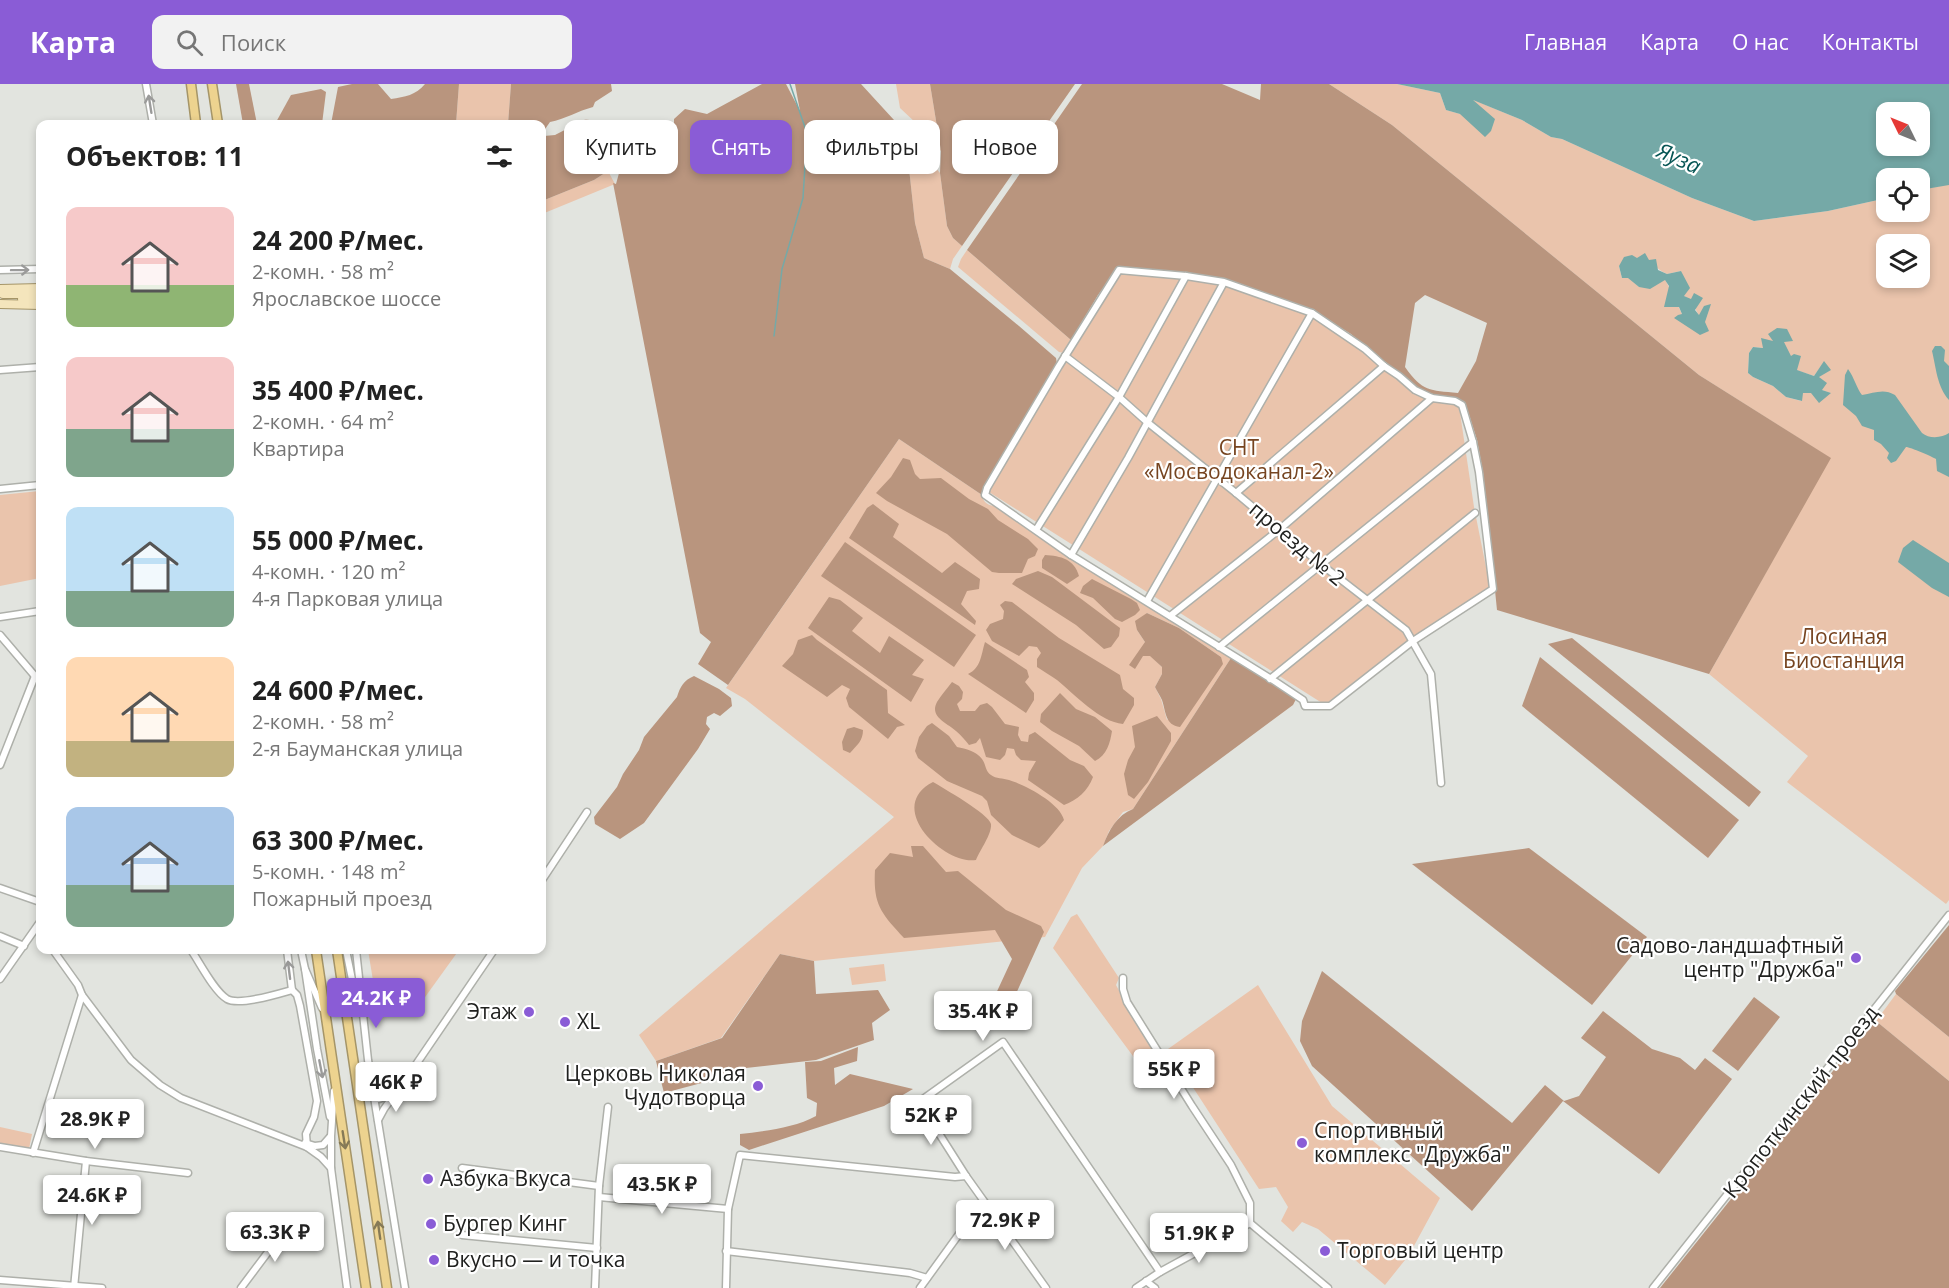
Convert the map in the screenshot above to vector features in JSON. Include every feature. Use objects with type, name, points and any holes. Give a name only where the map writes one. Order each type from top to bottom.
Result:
[{"type":"highway","points":[[191,84],[196,120]]},
{"type":"highway","points":[[212,84],[217,120]]},
{"type":"highway","points":[[317,954],[366,1288]]},
{"type":"highway","points":[[338,954],[387,1288]]},
{"type":"main road","points":[[0,289],[36,288]]},
{"type":"main road","points":[[0,294],[36,294]]},
{"type":"main road","points":[[0,299],[36,299]]},
{"type":"main road","points":[[0,304],[36,305]]},
{"type":"street","points":[[146,84],[152,120]]},
{"type":"street","points":[[0,270],[36,269]]},
{"type":"street","points":[[1119,270],[1186,276],[1224,282],[1312,312],[1365,349],[1415,390],[1432,398],[1455,401],[1462,405],[1479,472],[1494,589],[1413,641],[1330,706],[1305,705],[1303,700],[1071,555],[988,498],[985,493],[1065,356],[1119,270]]},
{"type":"street","points":[[1036,530],[1119,397],[1186,276]]},
{"type":"street","points":[[1071,555],[1224,284]]},
{"type":"street","points":[[1147,601],[1312,312]]},
{"type":"street","name":"проезд № 2","points":[[1065,356],[1119,397],[1322,565],[1406,630],[1431,674],[1441,783]]},
{"type":"street","points":[[1236,493],[1384,366]]},
{"type":"street","points":[[0,370],[36,368]]},
{"type":"street","points":[[1170,616],[1280,530],[1432,398]]},
{"type":"street","points":[[1219,647],[1473,442]]},
{"type":"street","points":[[0,489],[36,485]]},
{"type":"street","points":[[1270,679],[1475,513]]},
{"type":"street","points":[[0,617],[36,612]]},
{"type":"street","points":[[0,635],[35,676],[0,765]]},
{"type":"street","points":[[546,874],[587,812]]},
{"type":"street","points":[[0,888],[36,901]]},
{"type":"street","name":"Кропоткинский проезд","points":[[1653,1288],[1949,915]]},
{"type":"street","points":[[0,979],[36,932]]},
{"type":"street","points":[[0,936],[24,946]]},
{"type":"street","points":[[56,954],[78,985],[82,995],[131,1060],[160,1085],[181,1098],[292,1141],[306,1145],[323,1145],[331,1136]]},
{"type":"street","points":[[194,954],[218,990],[234,1002],[292,990]]},
{"type":"street","points":[[288,954],[292,990],[297,994],[300,1006],[317,1101],[314,1117],[306,1134],[306,1145]]},
{"type":"street","points":[[302,954],[331,1126]]},
{"type":"street","points":[[347,954],[368,1060],[405,1288]]},
{"type":"street","points":[[356,954],[368,1060]]},
{"type":"street","points":[[378,1121],[491,954]]},
{"type":"street","points":[[305,969],[325,1014]]},
{"type":"street","points":[[1123,978],[1123,989],[1127,1002],[1231,1165],[1250,1203],[1250,1223]]},
{"type":"street","points":[[33,1153],[82,995]]},
{"type":"street","points":[[1046,1288],[983,1201],[919,1102],[1004,1042],[1160,1272]]},
{"type":"street","points":[[335,1082],[331,1126],[331,1168],[347,1288]]},
{"type":"street","points":[[374,1098],[379,1099],[395,1094]]},
{"type":"street","points":[[596,1288],[599,1186],[608,1107]]},
{"type":"street","points":[[306,1145],[321,1156],[331,1168]]},
{"type":"street","points":[[0,1147],[86,1161],[188,1173]]},
{"type":"street","points":[[726,1288],[728,1209],[740,1155],[955,1177],[966,1176]]},
{"type":"street","points":[[74,1287],[86,1161]]},
{"type":"street","points":[[462,1168],[599,1186]]},
{"type":"street","points":[[599,1197],[728,1209]]},
{"type":"street","points":[[920,1288],[983,1201]]},
{"type":"street","points":[[1136,1288],[1160,1272],[1250,1223]]},
{"type":"street","points":[[1250,1223],[1328,1288]]},
{"type":"street","points":[[241,1288],[290,1224]]},
{"type":"street","points":[[462,1234],[597,1248]]},
{"type":"street","points":[[726,1251],[910,1273],[927,1278]]},
{"type":"street","points":[[0,1280],[102,1288]]},
{"type":"street","points":[[1146,1281],[1155,1288]]},
{"type":"green space","points":[[459,84],[511,84],[508,120],[456,120]]},
{"type":"green space","points":[[896,84],[930,84],[936,120],[913,120],[900,108]]},
{"type":"green space","name":"Лосиная Биостанция","points":[[1329,84],[1397,84],[1440,93],[1446,110],[1460,114],[1471,99],[1522,120],[1551,137],[1562,139],[1692,198],[1754,221],[1828,211],[1876,200],[1876,222],[1930,222],[1930,188],[1949,184],[1949,900],[1946,904],[1787,782],[1808,756],[1709,674],[1830,458],[1699,375],[1392,125]],"holes":[[[1637,258],[1650,262],[1667,274],[1681,271],[1684,296],[1691,300],[1699,316],[1682,314],[1665,279],[1639,287],[1628,277],[1622,278],[1619,266]],[[1769,334],[1783,342],[1796,370],[1814,376],[1824,362],[1818,377],[1822,390],[1830,393],[1802,392],[1801,401],[1786,397],[1773,386],[1748,373],[1749,353],[1753,347],[1764,348],[1774,341]]]},
{"type":"green space","points":[[940,173],[947,226],[953,238],[962,246],[953,259],[950,269],[924,258],[915,223],[910,174]]},
{"type":"green space","points":[[603,174],[610,174],[615,184],[546,212],[546,199]]},
{"type":"green space","points":[[967,250],[1071,340],[1064,353],[1059,352],[958,267]]},
{"type":"green space","name":"СНТ «Мосводоканал-2»","points":[[1121,273],[1217,283],[1312,314],[1415,392],[1435,401],[1455,403],[1459,406],[1474,507],[1490,587],[1331,703],[1322,703],[989,492]]},
{"type":"green space","points":[[899,439],[982,495],[987,504],[997,506],[1068,556],[1231,658],[1133,809],[1123,812],[1109,831],[1103,846],[1082,868],[1045,937],[814,961],[780,954],[721,1038],[656,1061],[639,1035],[894,817],[745,699],[726,688]],"holes":[[[1147,613],[1179,628],[1221,657],[1167,720],[1155,687],[1162,674],[1162,667],[1151,656],[1143,656],[1145,642],[1137,630]]]},
{"type":"green space","points":[[36,491],[36,579],[0,586],[0,495]]},
{"type":"green space","points":[[1077,914],[1119,978],[1116,985],[1161,1061],[1144,1071],[1053,948],[1071,917]]},
{"type":"green space","points":[[369,954],[456,954],[415,1011],[379,1017]]},
{"type":"green space","points":[[884,964],[886,981],[852,985],[849,968]]},
{"type":"green space","name":"Спортивный комплекс \"Дружба\"","points":[[1258,985],[1332,1106],[1440,1198],[1409,1255],[1385,1285],[1318,1229],[1302,1222],[1293,1232],[1281,1221],[1288,1207],[1276,1187],[1259,1189],[1168,1049]]},
{"type":"green space","points":[[1896,994],[1949,1037],[1949,1081],[1876,1021]]},
{"type":"green space","points":[[0,1127],[32,1134],[29,1149],[0,1143]]},
{"type":"shaded area","points":[[236,84],[249,84],[256,120],[242,120]]},
{"type":"shaded area","points":[[352,84],[378,84],[391,99],[410,95],[425,84],[459,84],[456,120],[332,120],[338,87]]},
{"type":"shaded area","points":[[511,84],[611,84],[612,91],[595,102],[593,107],[550,122],[546,128],[546,120],[508,120]]},
{"type":"shaded area","points":[[762,84],[786,84],[800,111],[795,84],[861,84],[894,120],[804,120],[804,174],[910,174],[915,223],[924,258],[950,269],[1056,358],[1057,364],[982,495],[899,439],[728,685],[698,664],[711,642],[700,633],[613,183],[616,184],[619,174],[678,174],[678,120],[674,119],[685,109],[707,114]]},
{"type":"shaded area","points":[[930,84],[1075,84],[1050,120],[952,120],[952,174],[1012,174],[962,246],[953,238],[947,226],[940,173],[940,120],[936,120]]},
{"type":"shaded area","points":[[1082,84],[1222,84],[1260,100],[1261,84],[1329,84],[1392,125],[1699,375],[1831,458],[1709,674],[1497,610],[1483,472],[1477,440],[1466,405],[1458,398],[1434,395],[1416,389],[1351,334],[1313,311],[1227,279],[1119,267],[1098,295],[1071,340],[967,250],[1020,174],[1058,174],[1057,120]],"holes":[[[1425,295],[1487,323],[1476,361],[1458,393],[1427,388],[1417,381],[1405,367],[1415,303]]]},
{"type":"shaded area","points":[[321,89],[326,92],[322,120],[277,120],[291,95]]},
{"type":"shaded area","points":[[564,130],[564,174],[603,174],[546,199],[546,136],[555,135]]},
{"type":"shaded area","points":[[903,458],[910,460],[915,474],[920,479],[941,478],[1028,539],[1038,549],[1035,556],[1028,559],[1022,573],[992,572],[947,534],[876,493],[891,477]]},
{"type":"shaded area","points":[[873,504],[899,524],[893,537],[942,573],[955,562],[980,579],[979,589],[967,591],[961,604],[976,621],[975,625],[849,538],[867,508]]},
{"type":"shaded area","points":[[845,542],[976,635],[954,667],[821,576]]},
{"type":"shaded area","points":[[1045,555],[1056,556],[1070,562],[1079,576],[1067,584],[1042,568]]},
{"type":"shaded area","points":[[1038,571],[1052,577],[1120,628],[1119,636],[1111,647],[1104,649],[1076,625],[1012,584],[1016,579]]},
{"type":"shaded area","points":[[1092,579],[1131,599],[1137,603],[1140,610],[1122,622],[1115,619],[1093,598],[1080,593],[1083,586]]},
{"type":"shaded area","points":[[829,597],[840,600],[863,618],[852,631],[880,653],[889,636],[924,660],[912,675],[924,679],[911,702],[808,628]]},
{"type":"shaded area","points":[[1005,601],[1012,602],[1059,638],[1120,675],[1123,689],[1134,698],[1134,705],[1123,724],[1096,713],[1057,680],[1037,667],[1037,659],[1041,653],[1037,647],[1029,646],[1019,656],[992,641],[986,630],[990,624],[1003,619],[1004,611],[1000,605]]},
{"type":"shaded area","points":[[1147,613],[1179,628],[1221,657],[1223,664],[1180,727],[1169,721],[1155,687],[1162,674],[1162,667],[1150,656],[1143,656],[1135,669],[1129,665],[1145,642],[1137,630],[1135,621]]},
{"type":"shaded area","points":[[812,635],[887,690],[888,713],[905,725],[897,727],[888,739],[849,707],[846,698],[850,689],[842,685],[827,697],[782,666],[793,654],[798,640]]},
{"type":"shaded area","points":[[1572,638],[1761,792],[1749,807],[1548,644]]},
{"type":"shaded area","points":[[985,642],[1027,670],[1029,677],[1025,682],[1034,693],[1034,700],[1026,713],[968,674],[978,665]]},
{"type":"shaded area","points":[[1540,657],[1739,820],[1708,858],[1522,706]]},
{"type":"shaded area","points":[[1231,658],[1296,699],[1293,705],[1103,846],[1114,824],[1122,815],[1133,809]]},
{"type":"shaded area","points":[[694,676],[731,698],[732,706],[720,716],[714,713],[707,717],[706,724],[710,729],[698,749],[644,823],[620,839],[595,824],[594,817],[617,787],[644,737],[677,697],[683,684]]},
{"type":"shaded area","points":[[952,682],[963,692],[962,699],[957,704],[960,711],[975,711],[980,705],[987,703],[1005,724],[1019,727],[1018,735],[1021,741],[1028,742],[1029,735],[1035,732],[1070,760],[1084,766],[1093,777],[1085,791],[1078,798],[1064,805],[1028,780],[1036,761],[1021,760],[1014,749],[1007,748],[1000,760],[986,757],[980,738],[976,743],[969,745],[935,712],[937,702]]},
{"type":"shaded area","points":[[1060,693],[1076,709],[1095,717],[1112,731],[1105,752],[1095,761],[1079,746],[1040,722],[1041,714]]},
{"type":"shaded area","points":[[1157,716],[1171,733],[1171,741],[1148,782],[1134,799],[1128,795],[1124,774],[1135,747],[1132,726]]},
{"type":"shaded area","points":[[932,723],[949,736],[957,747],[980,756],[991,775],[1024,786],[1056,807],[1064,820],[1045,843],[1039,848],[1012,835],[991,815],[987,801],[982,796],[947,781],[918,758],[915,751],[919,737]]},
{"type":"shaded area","points":[[854,727],[863,730],[863,734],[850,753],[843,750],[842,742],[847,729]]},
{"type":"shaded area","points":[[933,782],[974,808],[991,824],[988,837],[976,860],[963,859],[949,853],[935,844],[924,832],[917,819],[915,805],[919,793]]},
{"type":"shaded area","points":[[911,846],[923,846],[946,872],[958,871],[1006,910],[1041,926],[1044,932],[1005,1018],[993,1000],[1012,959],[995,930],[904,938],[880,908],[875,892],[875,870],[890,853],[913,857]]},
{"type":"shaded area","points":[[1529,848],[1647,937],[1592,1005],[1412,864]]},
{"type":"shaded area","points":[[1949,925],[1949,1037],[1895,991]]},
{"type":"shaded area","points":[[780,954],[814,961],[816,994],[878,990],[890,1010],[872,1023],[874,1040],[816,1060],[746,1068],[724,1077],[664,1093],[656,1061],[722,1038]]},
{"type":"shaded area","points":[[1322,971],[1512,1123],[1545,1085],[1564,1101],[1579,1096],[1606,1057],[1581,1038],[1603,1011],[1652,1049],[1680,1058],[1695,1070],[1705,1058],[1732,1079],[1659,1174],[1563,1101],[1472,1211],[1312,1066],[1300,1041],[1302,1021]]},
{"type":"shaded area","points":[[1754,997],[1780,1017],[1738,1071],[1712,1051]]},
{"type":"shaded area","points":[[1876,1021],[1949,1081],[1949,1288],[1660,1288],[1872,1022]]},
{"type":"shaded area","points":[[858,1047],[857,1061],[834,1068],[835,1085],[850,1074],[913,1089],[884,1106],[749,1150],[740,1145],[740,1134],[789,1126],[816,1116],[817,1103],[807,1098],[805,1062],[821,1061]]},
{"type":"water","name":"Яуза","points":[[1397,84],[1949,84],[1949,185],[1930,188],[1930,168],[1876,168],[1876,200],[1828,211],[1754,221],[1692,198],[1562,139],[1551,137],[1522,120],[1473,100],[1495,119],[1491,131],[1485,137],[1460,114],[1446,110],[1440,93]]},
{"type":"water","points":[[1645,253],[1649,260],[1656,259],[1658,270],[1667,274],[1681,271],[1690,288],[1684,296],[1691,299],[1694,293],[1703,298],[1695,310],[1699,315],[1704,306],[1711,304],[1705,322],[1709,331],[1700,335],[1674,318],[1682,314],[1679,307],[1664,307],[1669,286],[1665,280],[1650,289],[1639,287],[1628,278],[1622,278],[1619,266],[1624,257],[1632,255],[1637,258]]},
{"type":"water","points":[[1777,328],[1787,329],[1793,341],[1784,342],[1791,356],[1794,354],[1801,356],[1797,370],[1814,376],[1824,361],[1831,370],[1819,377],[1827,383],[1822,390],[1831,393],[1819,403],[1811,393],[1803,393],[1802,401],[1786,397],[1773,386],[1748,373],[1749,353],[1753,347],[1763,348],[1761,338],[1773,341],[1768,334]]},
{"type":"water","points":[[1935,346],[1941,346],[1945,350],[1944,361],[1949,366],[1949,400],[1937,377],[1932,351]]},
{"type":"water","points":[[1848,369],[1862,395],[1883,391],[1895,395],[1925,435],[1936,437],[1949,433],[1949,477],[1937,471],[1936,459],[1908,447],[1896,461],[1891,463],[1887,458],[1889,453],[1874,440],[1874,430],[1862,426],[1856,416],[1843,405],[1845,375]]},
{"type":"water","points":[[1913,540],[1949,563],[1949,597],[1932,588],[1898,562],[1903,548]]},
{"type":"waterway","points":[[774,336],[782,269],[803,198],[807,133],[790,84]]},
{"type":"place","name":"Садово-ландшафтный центр \"Дружба\"","points":[[1856,958]]},
{"type":"place","name":"Этаж","points":[[529,1012]]},
{"type":"place","name":"XL","points":[[565,1022]]},
{"type":"place","name":"Церковь Николая Чудотворца","points":[[758,1086]]},
{"type":"place","name":"Спортивный комплекс \"Дружба\"","points":[[1302,1143]]},
{"type":"place","name":"Азбука Вкуса","points":[[428,1179]]},
{"type":"place","name":"Бургер Кинг","points":[[431,1224]]},
{"type":"place","name":"Торговый центр","points":[[1325,1251]]},
{"type":"place","name":"Вкусно — и точка","points":[[434,1260]]}]
